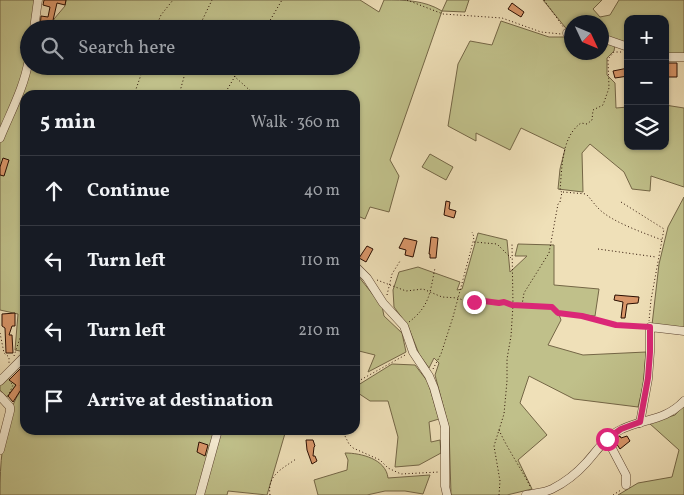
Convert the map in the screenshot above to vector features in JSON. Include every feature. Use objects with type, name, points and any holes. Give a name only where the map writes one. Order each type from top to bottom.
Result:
[{"type":"street","points":[[35,20],[38,0]]},
{"type":"street","points":[[609,40],[624,46]]},
{"type":"street","points":[[669,57],[684,58]]},
{"type":"street","points":[[21,90],[26,75]]},
{"type":"street","points":[[0,138],[20,94]]},
{"type":"street","points":[[360,271],[404,326],[413,352],[429,376],[445,427],[447,495]]},
{"type":"street","points":[[640,422],[648,378],[650,327],[684,331]]},
{"type":"street","points":[[4,376],[20,361]]},
{"type":"street","points":[[0,450],[10,411],[10,407],[3,396]]},
{"type":"street","points":[[529,494],[552,489],[570,478],[585,465],[607,439],[621,429],[666,415],[684,401]]},
{"type":"street","points":[[200,495],[217,435]]},
{"type":"street","points":[[607,439],[626,475],[626,485]]},
{"type":"street","points":[[205,495],[206,478]]},
{"type":"path","points":[[159,20],[173,0]]},
{"type":"path","points":[[202,20],[212,0]]},
{"type":"path","points":[[270,20],[282,0]]},
{"type":"path","points":[[407,0],[443,14],[502,18],[541,32],[564,33]]},
{"type":"path","points":[[544,0],[564,26]]},
{"type":"path","points":[[522,306],[524,293],[549,252],[562,192],[560,191],[562,168],[569,135],[581,124],[587,124],[592,120],[593,110],[603,105],[609,88],[608,59],[614,52],[624,52]]},
{"type":"path","points":[[136,90],[141,75]]},
{"type":"path","points":[[180,90],[185,75]]},
{"type":"path","points":[[227,90],[234,76],[249,90]]},
{"type":"path","points":[[562,192],[586,194],[600,210],[614,219],[629,228],[662,240]]},
{"type":"path","points":[[367,278],[374,278],[406,291],[423,289],[442,297],[458,298],[467,302],[504,302],[512,305],[552,307],[558,313],[582,316],[616,325],[650,327],[651,300],[664,229],[621,202]]},
{"type":"path","points":[[429,376],[441,354],[458,298],[473,242],[472,232]]},
{"type":"path","points":[[473,242],[496,244],[512,259]]},
{"type":"path","points":[[499,495],[500,481],[494,446],[504,414],[512,305],[512,244]]},
{"type":"path","points":[[598,249],[658,257]]},
{"type":"path","points":[[383,302],[388,294],[392,274],[400,261]]},
{"type":"path","points":[[404,326],[427,303],[435,268]]},
{"type":"path","points":[[0,333],[4,353],[9,358],[4,376]]},
{"type":"path","points":[[4,376],[20,338]]},
{"type":"path","points":[[360,380],[413,352]]},
{"type":"path","points":[[3,396],[13,385],[4,376]]},
{"type":"path","points":[[499,428],[504,442],[520,467],[529,494]]},
{"type":"path","points":[[344,435],[353,448],[380,460],[388,468],[401,474],[445,472]]},
{"type":"path","points":[[270,495],[269,486],[276,474],[296,459]]},
{"type":"green space","points":[[0,0],[40,0],[37,20],[20,20],[20,75],[360,75],[360,20],[54,20],[65,6],[66,0],[360,0],[379,12],[384,0],[399,0],[414,1],[442,11],[390,160],[399,176],[389,212],[370,207],[365,219],[360,217],[360,90],[20,90],[20,351],[15,350],[18,314],[0,310]]},
{"type":"green space","points":[[447,0],[469,0],[465,12],[442,11]]},
{"type":"green space","points":[[543,0],[602,0],[593,9],[598,15],[564,15],[564,26]]},
{"type":"green space","points":[[619,0],[684,0],[684,55],[669,55],[669,15],[624,15],[624,43],[609,37],[609,15]]},
{"type":"green space","points":[[501,21],[549,37],[564,37],[564,60],[607,60],[607,75],[615,83],[616,108],[624,107],[624,150],[669,150],[669,106],[684,108],[684,187],[651,176],[650,191],[632,189],[624,172],[590,144],[582,153],[583,192],[558,189],[565,149],[521,128],[510,150],[476,133],[476,141],[448,126],[458,64],[470,41],[492,45]]},
{"type":"green space","points":[[609,43],[615,45],[614,51],[609,56]]},
{"type":"green space","points":[[430,154],[453,167],[446,180],[422,167]]},
{"type":"green space","points":[[684,197],[684,329],[652,325],[659,264],[668,227]]},
{"type":"green space","points":[[478,233],[507,240],[510,272],[527,256],[515,256],[518,244],[554,245],[554,285],[599,289],[595,316],[558,312],[561,320],[548,345],[583,355],[646,352],[643,386],[638,407],[574,399],[529,376],[520,403],[547,435],[518,460],[532,489],[507,495],[451,495],[449,428],[435,375],[439,363],[434,358],[429,368],[419,354],[408,326],[394,307],[393,290],[399,272],[418,267],[460,282],[457,290],[462,289]]},
{"type":"green space","points":[[360,278],[382,306],[384,316],[402,333],[406,352],[368,372],[375,355],[360,351]]},
{"type":"green space","points":[[392,364],[415,365],[428,382],[439,419],[429,422],[431,442],[440,440],[441,453],[419,465],[395,467],[398,437],[388,401],[370,401],[360,394],[360,384]]},
{"type":"green space","points":[[7,377],[16,385],[7,397],[0,390],[0,384]]},
{"type":"green space","points":[[20,391],[20,435],[285,435],[267,495],[228,491],[227,495],[0,495],[4,439],[13,405]]},
{"type":"green space","points":[[684,405],[684,495],[618,495],[638,483],[672,477],[679,450],[649,423],[675,415]]},
{"type":"green space","points":[[345,453],[372,458],[383,466],[388,478],[430,475],[423,494],[405,491],[385,491],[367,495],[318,495],[314,480],[347,470],[348,460]]},
{"type":"building","points":[[44,0],[66,0],[65,5],[57,3],[53,20],[41,20],[41,16],[48,17],[50,7],[43,5]]},
{"type":"building","points":[[512,3],[524,12],[521,17],[508,9]]},
{"type":"building","points":[[669,63],[677,63],[677,77],[669,77]]},
{"type":"building","points":[[624,69],[624,77],[615,78],[613,71]]},
{"type":"building","points":[[3,158],[9,160],[4,176],[0,175]]},
{"type":"building","points":[[446,201],[450,202],[449,209],[456,211],[454,218],[444,215]]},
{"type":"building","points":[[431,237],[438,238],[436,258],[430,258],[429,254]]},
{"type":"building","points":[[404,238],[417,241],[413,257],[405,255],[406,250],[399,248]]},
{"type":"building","points":[[367,246],[373,249],[366,262],[360,259]]},
{"type":"building","points":[[615,295],[639,297],[638,303],[627,304],[625,318],[621,318],[623,302],[614,300]]},
{"type":"building","points":[[15,313],[15,326],[12,326],[9,335],[12,335],[13,353],[6,353],[5,328],[2,326],[2,314]]},
{"type":"building","points":[[20,369],[20,391],[13,402],[8,396],[16,385],[9,380]]},
{"type":"building","points":[[620,436],[621,438],[627,436],[630,441],[620,449],[614,440]]},
{"type":"building","points":[[306,440],[313,440],[315,446],[313,456],[315,456],[317,461],[312,464],[307,450]]},
{"type":"building","points":[[199,442],[208,445],[205,456],[197,452]]},
{"type":"route","points":[[474,302],[494,301],[499,303],[508,302],[512,305],[552,307],[558,313],[582,316],[609,324],[650,327],[648,378],[640,422],[621,429],[607,439]]}]
